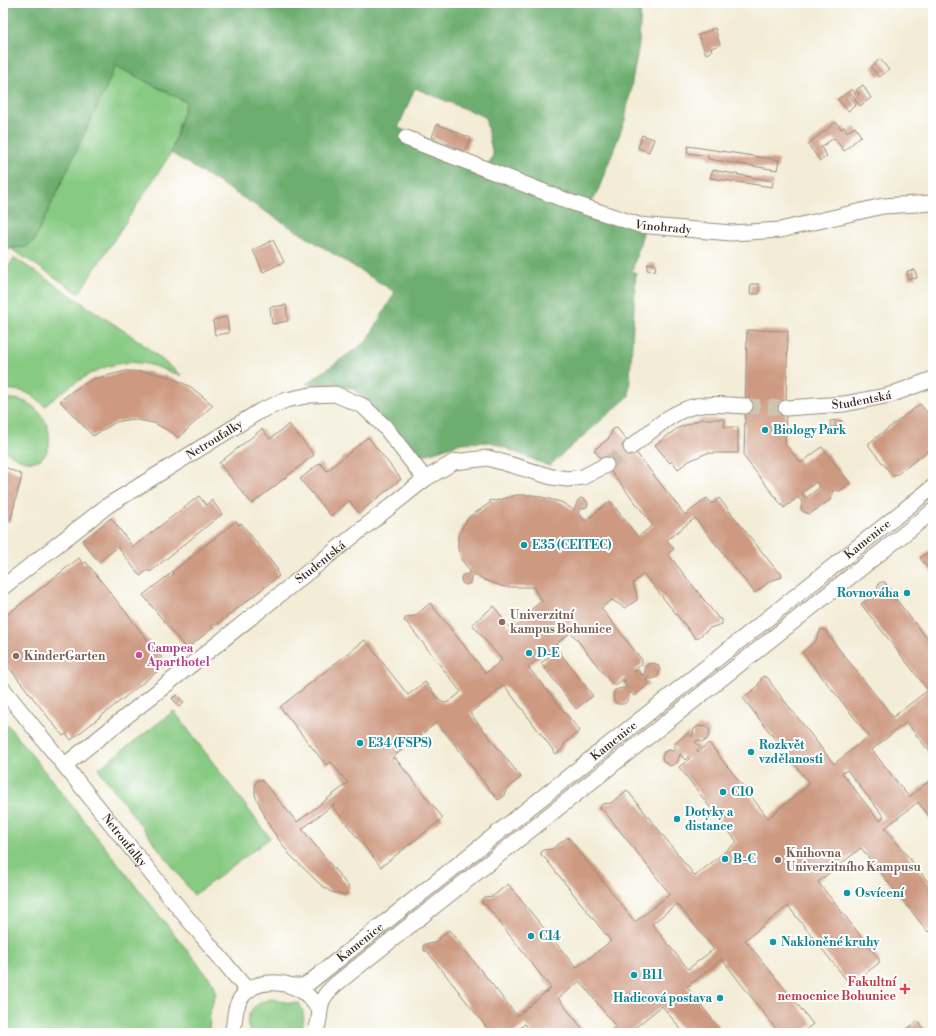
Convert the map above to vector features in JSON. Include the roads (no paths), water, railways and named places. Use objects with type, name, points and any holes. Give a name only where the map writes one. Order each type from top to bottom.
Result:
[{"type":"street","name":"Vinohrady","points":[[406,138],[563,199],[639,225],[731,233],[780,230],[883,206],[933,203]]},
{"type":"street","name":"Studentská","points":[[786,408],[844,404],[890,395],[933,379]]},
{"type":"street","name":"Netroufalky","points":[[3,587],[107,506],[260,411],[286,400],[311,395],[335,394],[364,406],[385,427],[425,480]]},
{"type":"street","points":[[631,447],[676,413],[689,408],[719,404],[745,406]]},
{"type":"street","name":"Studentská","points":[[64,765],[425,480],[454,462],[488,458],[552,477],[567,479],[583,477],[606,465]]},
{"type":"street","name":"Kamenice","points":[[248,990],[265,983],[303,986],[310,982],[933,487]]},
{"type":"street","name":"Kamenice","points":[[315,1033],[319,1021],[319,1009],[325,994],[336,984],[933,511]]},
{"type":"street","name":"Netroufalky","points":[[3,689],[178,907],[248,990]]},
{"type":"street","name":"Kamenice","points":[[291,986],[303,991],[319,1009]]},
{"type":"street","points":[[234,1032],[234,1016],[237,1004],[248,990]]},
{"type":"tunnel","points":[[745,406],[786,408]]},
{"type":"tunnel","points":[[606,465],[631,447]]},
{"type":"place","name":"Biology Park","points":[[765,430]]},
{"type":"place","name":"E35 (CEITEC)","points":[[524,545]]},
{"type":"place","name":"Rovnováha","points":[[907,593]]},
{"type":"place","name":"Univerzitní kampus Bohunice","points":[[502,622]]},
{"type":"place","name":"D-E","points":[[529,653]]},
{"type":"place","name":"Campea Aparthotel","points":[[139,655]]},
{"type":"place","name":"KinderGarten","points":[[16,656]]},
{"type":"place","name":"E34 (FSPS)","points":[[360,743]]},
{"type":"place","name":"Rozkvět vzdělanosti","points":[[751,752]]},
{"type":"place","name":"C10","points":[[723,792]]},
{"type":"place","name":"Dotyky a distance","points":[[677,819]]},
{"type":"place","name":"B-C","points":[[725,859]]},
{"type":"place","name":"Knihovna Univerzitního Kampusu","points":[[778,860]]},
{"type":"place","name":"Osvícení","points":[[847,893]]},
{"type":"place","name":"C14","points":[[531,936]]},
{"type":"place","name":"Nakloněné kruhy","points":[[773,942]]},
{"type":"place","name":"B11","points":[[634,975]]},
{"type":"place","name":"Fakultní nemocnice Bohunice","points":[[905,989]]},
{"type":"place","name":"Hadicová postava","points":[[720,998]]}]
